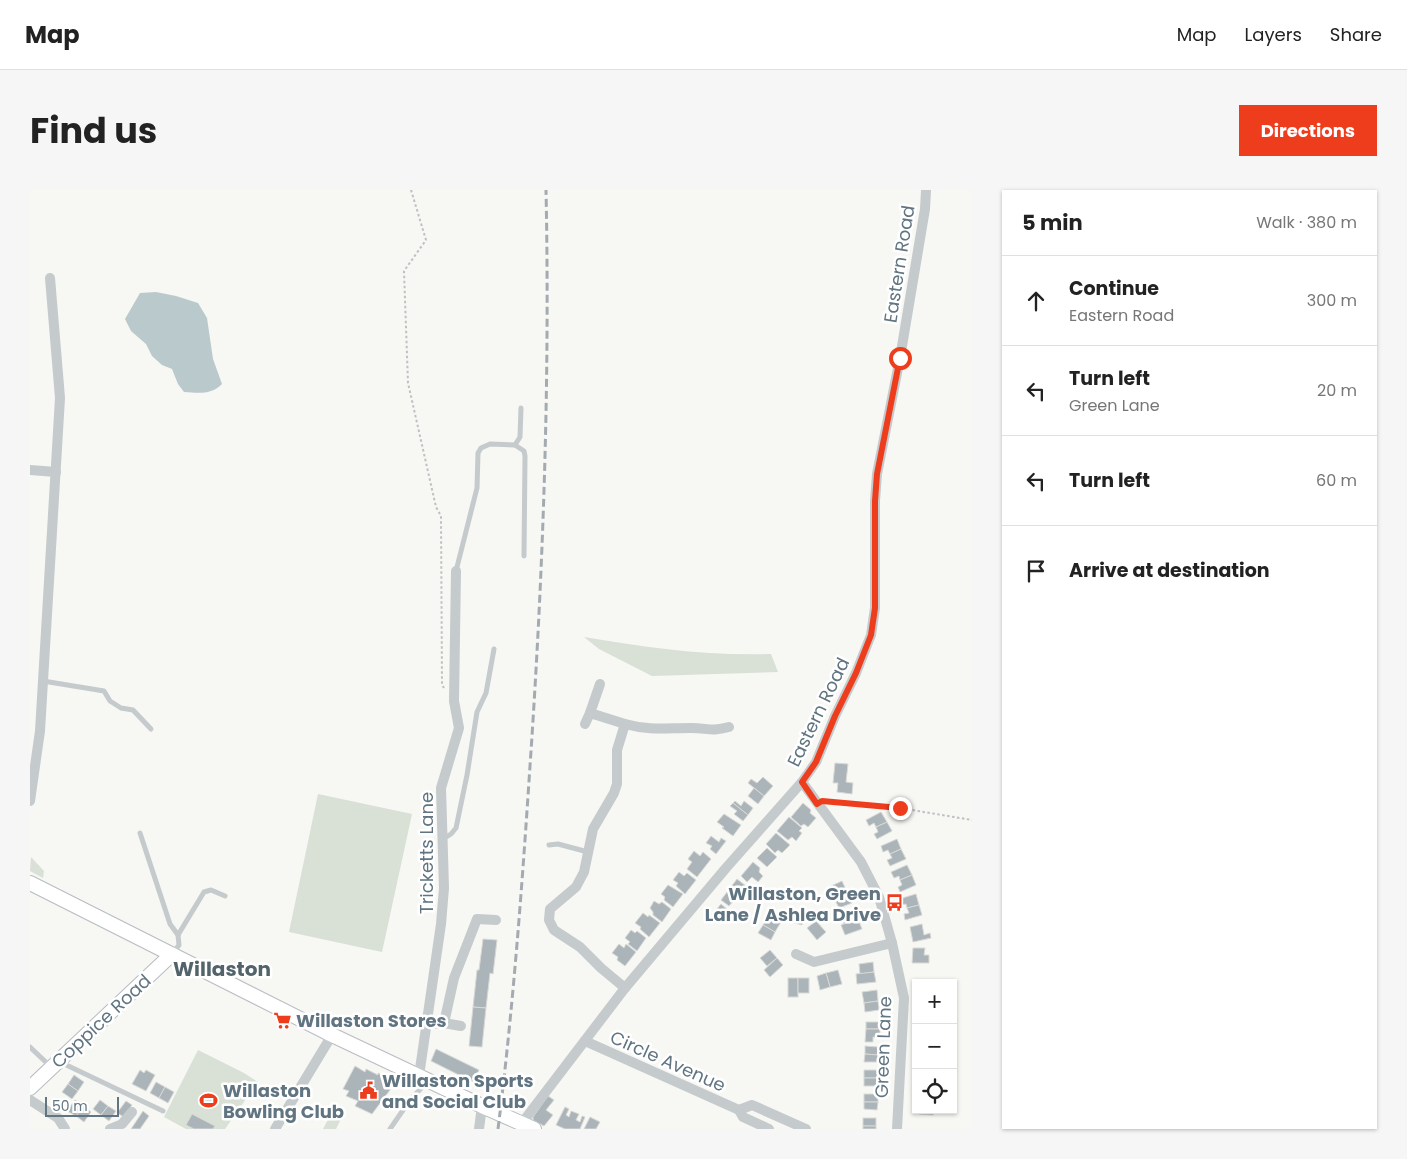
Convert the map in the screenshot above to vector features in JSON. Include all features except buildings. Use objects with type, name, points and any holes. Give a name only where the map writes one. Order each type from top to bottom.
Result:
[{"type":"street","name":"Eastern Road","points":[[528,1126],[585,1041],[625,988],[726,868],[802,782],[816,762],[835,716],[856,673],[871,635],[875,608],[875,501],[877,474],[902,348],[925,209],[926,190]]},
{"type":"street","points":[[30,801],[40,731],[60,398],[50,278]]},
{"type":"street","points":[[30,470],[56,472]]},
{"type":"street","name":"Tricketts Lane","points":[[423,1078],[427,1024],[442,924],[444,888],[441,788],[459,728],[454,701],[456,571]]},
{"type":"street","points":[[585,724],[600,684]]},
{"type":"street","points":[[590,713],[650,730],[692,728],[716,731],[729,727]]},
{"type":"street","points":[[625,724],[617,750],[617,784],[614,794],[593,829],[581,880],[572,892],[554,904],[550,909],[549,920],[554,930],[580,947],[625,988]]},
{"type":"street","name":"Green Lane","points":[[802,782],[861,862],[879,897],[892,943],[904,998],[897,1129]]},
{"type":"street","points":[[30,883],[332,1035],[528,1126]]},
{"type":"street","points":[[444,1023],[454,978],[477,919],[496,920]]},
{"type":"street","points":[[796,954],[814,962],[892,943]]},
{"type":"street","name":"Coppice Road","points":[[30,1088],[172,955]]},
{"type":"street","points":[[427,1024],[444,1023],[460,1026]]},
{"type":"street","points":[[275,1129],[332,1035]]},
{"type":"street","name":"Circle Avenue","points":[[585,1041],[739,1110],[743,1117],[768,1129]]},
{"type":"street","points":[[30,1100],[58,1118],[65,1129]]},
{"type":"street","name":"Circle Avenue","points":[[739,1110],[752,1105],[806,1129]]},
{"type":"street","points":[[480,1129],[482,1106]]},
{"type":"street","points":[[110,1129],[122,1124],[132,1112]]},
{"type":"lane","points":[[515,445],[520,437],[521,408]]},
{"type":"lane","points":[[456,571],[477,488],[478,453],[481,448],[490,444],[515,445],[524,451],[524,556]]},
{"type":"lane","points":[[442,839],[451,834],[456,828],[468,775],[477,712],[486,694],[494,649]]},
{"type":"lane","points":[[43,681],[104,691],[110,701],[122,708],[133,710],[151,729]]},
{"type":"lane","points":[[140,833],[170,924],[178,935],[180,945],[172,955]]},
{"type":"lane","points":[[549,845],[558,844],[588,852]]},
{"type":"lane","points":[[178,935],[204,892],[211,890],[224,896]]},
{"type":"lane","points":[[30,1047],[55,1064],[68,1065],[163,1112]]},
{"type":"lane","points":[[390,1129],[423,1078]]},
{"type":"path","points":[[412,190],[426,240],[404,271],[408,383],[436,507],[441,516],[442,685],[448,698],[454,701]]},
{"type":"path","points":[[817,804],[822,801],[890,807],[972,820]]},
{"type":"shaded area","points":[[156,292],[198,303],[207,318],[213,359],[222,384],[218,388],[204,392],[184,392],[178,384],[172,369],[162,365],[152,356],[146,344],[131,331],[125,319],[140,293]]},
{"type":"shaded area","points":[[584,637],[678,650],[724,654],[771,654],[778,672],[652,676],[599,649]]},
{"type":"shaded area","points":[[318,794],[412,814],[382,952],[289,932]]},
{"type":"shaded area","points":[[31,857],[44,871],[43,878],[30,871]]},
{"type":"shaded area","name":"Willaston Bowling Club","points":[[198,1050],[258,1082],[225,1129],[186,1129],[164,1117]]},
{"type":"shaded area","points":[[333,1110],[343,1115],[336,1129],[323,1129]]},
{"type":"railway","points":[[498,1129],[520,903],[539,622],[546,406],[546,190]]},
{"type":"place","name":"Willaston, Green Lane / Ashlea Drive","points":[[895,903]]},
{"type":"place","name":"Willaston Stores","points":[[282,1020]]},
{"type":"place","name":"Willaston Sports and Social Club","points":[[368,1090]]},
{"type":"place","name":"Willaston Bowling Club","points":[[209,1100]]},
{"type":"district","name":"Willaston","points":[[222,969]]},
{"type":"route","points":[[900,358],[877,474],[875,501],[875,608],[871,635],[816,762],[802,782],[817,804],[822,801],[900,808]]}]
